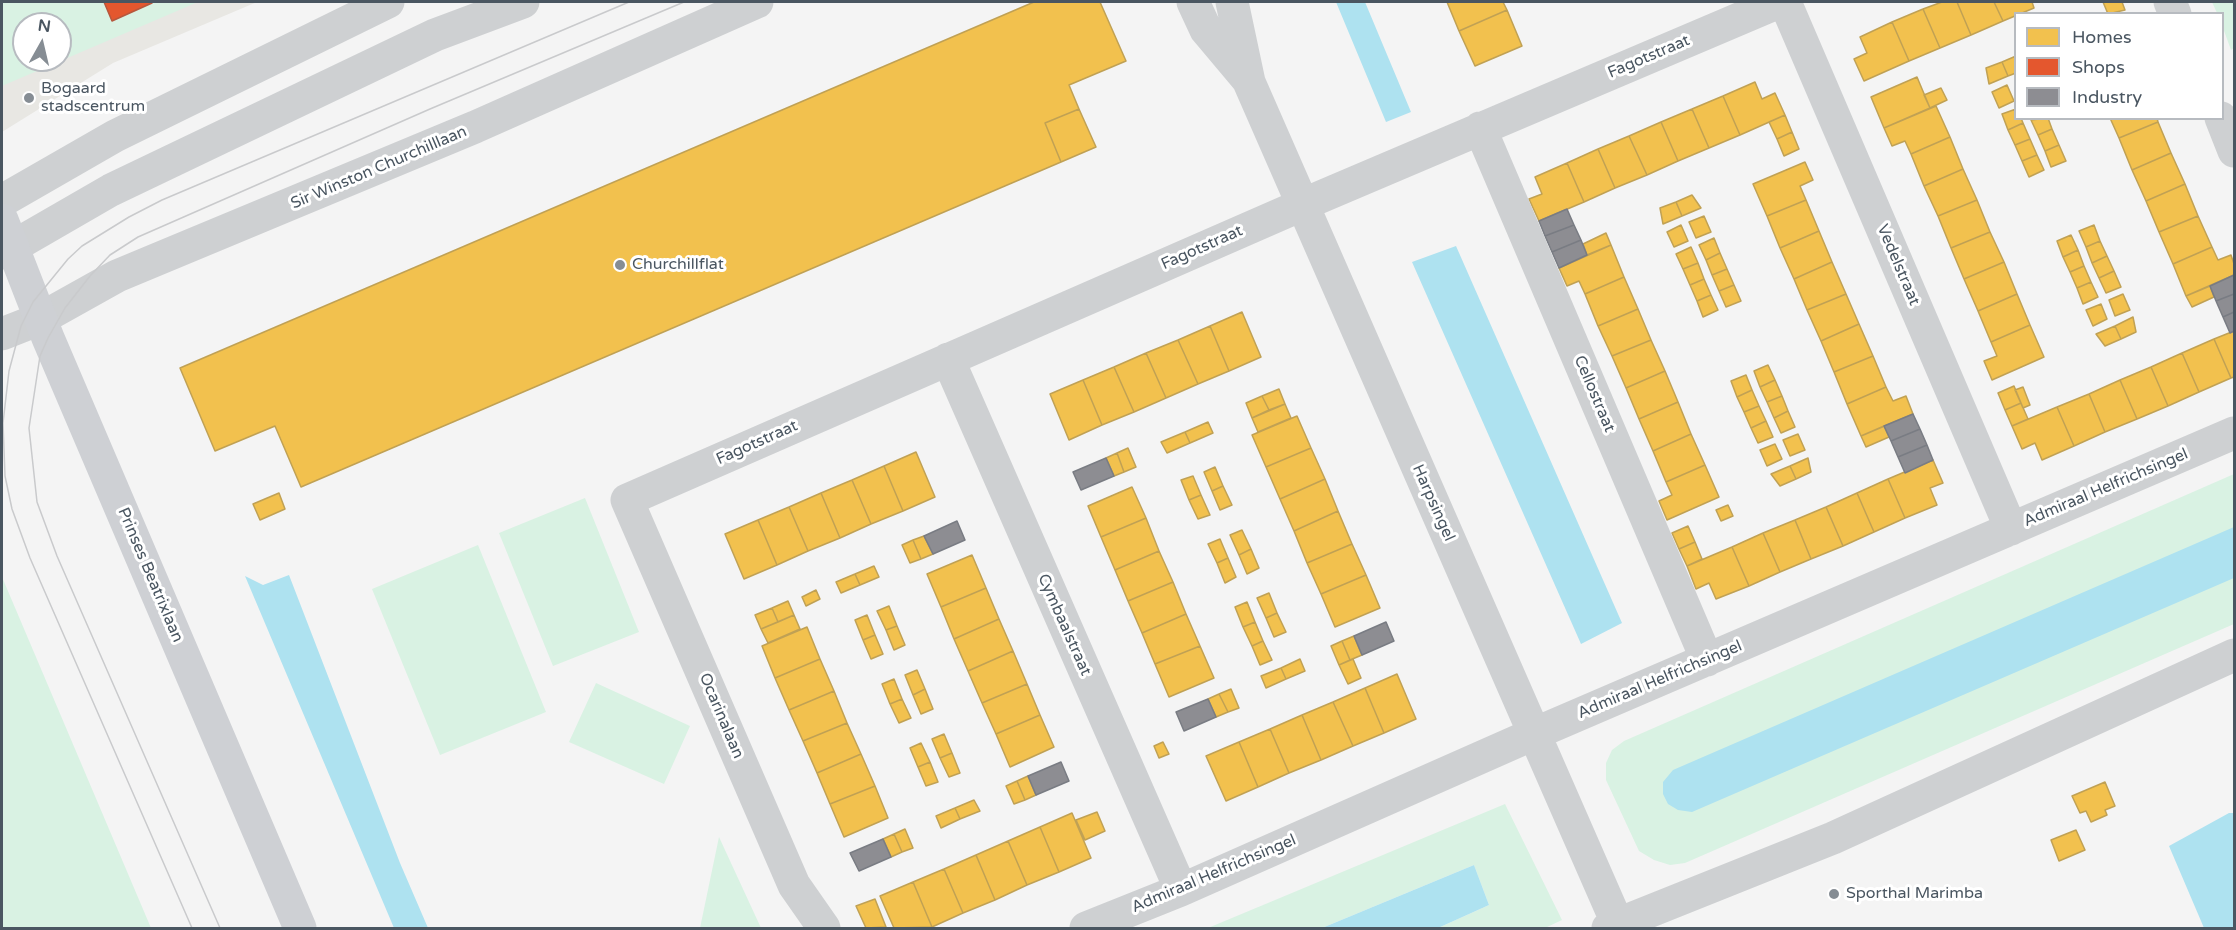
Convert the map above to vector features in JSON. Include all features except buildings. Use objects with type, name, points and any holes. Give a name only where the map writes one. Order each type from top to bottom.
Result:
[{"type":"main road","name":"Prinses Beatrixlaan","points":[[5,240],[300,928]]},
{"type":"street","points":[[2,201],[115,136],[388,2]]},
{"type":"street","points":[[5,240],[435,35],[523,2]]},
{"type":"street","name":"Sir Winston Churchilllaan","points":[[2,334],[40,319],[117,276],[464,132],[757,2]]},
{"type":"street","name":"Harpsingel","points":[[1193,2],[1206,30],[1249,82]]},
{"type":"street","name":"Harpsingel","points":[[1232,2],[1249,82],[1441,523],[1536,733],[1613,927]]},
{"type":"street","name":"Fagotstraat","points":[[627,500],[1304,204],[1779,2]]},
{"type":"street","name":"Vedelstraat","points":[[1785,2],[2011,530]]},
{"type":"street","points":[[2222,120],[2235,151]]},
{"type":"street","name":"Cellostraat","points":[[1480,128],[1707,660]]},
{"type":"street","name":"Cymbaalstraat","points":[[948,359],[1180,890]]},
{"type":"street","name":"Admiraal Helfrichsingel","points":[[1086,928],[1180,890],[1536,733],[2235,433]]},
{"type":"street","name":"Ocarinalaan","points":[[627,500],[794,885],[824,928]]},
{"type":"street","points":[[1613,927],[1833,838],[2235,655]]},
{"type":"shaded area","name":"Bogaard stadscentrum","points":[[2,2],[257,2],[113,63],[2,132]]},
{"type":"green space","points":[[2,2],[198,2],[72,56],[72,12],[12,12],[12,72],[35,72],[2,86]]},
{"type":"green space","points":[[2212,2],[2234,2],[2234,48],[2231,50],[2224,31],[2224,12],[2217,12]]},
{"type":"green space","points":[[2234,474],[2234,624],[1685,863],[1670,865],[1654,860],[1639,851],[1606,780],[1606,763],[1612,750],[1624,741]]},
{"type":"green space","points":[[585,498],[639,632],[553,666],[499,533]]},
{"type":"green space","points":[[478,545],[546,712],[440,755],[372,589]]},
{"type":"green space","points":[[2,577],[61,716],[151,928],[2,928]]},
{"type":"green space","points":[[596,683],[690,726],[664,784],[569,742]]},
{"type":"green space","points":[[1505,804],[1562,920],[1545,928],[1438,928],[1489,905],[1474,865],[1322,928],[1208,928]]},
{"type":"green space","points":[[719,837],[761,928],[700,928]]},
{"type":"water","points":[[1336,2],[1365,2],[1411,112],[1386,122]]},
{"type":"water","points":[[1456,246],[1622,623],[1581,644],[1412,262]]},
{"type":"water","points":[[2234,527],[2234,578],[1692,812],[1678,810],[1668,804],[1663,794],[1663,782],[1673,770]]},
{"type":"water","points":[[289,575],[400,863],[428,928],[394,928],[245,576],[263,585]]},
{"type":"water","points":[[2229,813],[2234,813],[2234,928],[2204,928],[2169,846]]},
{"type":"water","points":[[1474,865],[1489,905],[1438,928],[1322,928]]},
{"type":"tram line","points":[[192,928],[30,558],[12,509],[5,476],[3,423],[9,371],[21,326],[33,302],[68,259],[82,246],[129,217],[162,200],[629,2]]},
{"type":"tram line","points":[[220,928],[57,556],[37,502],[29,428],[40,356],[48,338],[65,308],[90,276],[110,255],[138,237],[430,109],[684,2]]},
{"type":"place","name":"Bogaard stadscentrum","points":[[29,98]]},
{"type":"place","name":"Churchillflat","points":[[620,265]]},
{"type":"place","name":"Sporthal Marimba","points":[[1834,894]]}]
